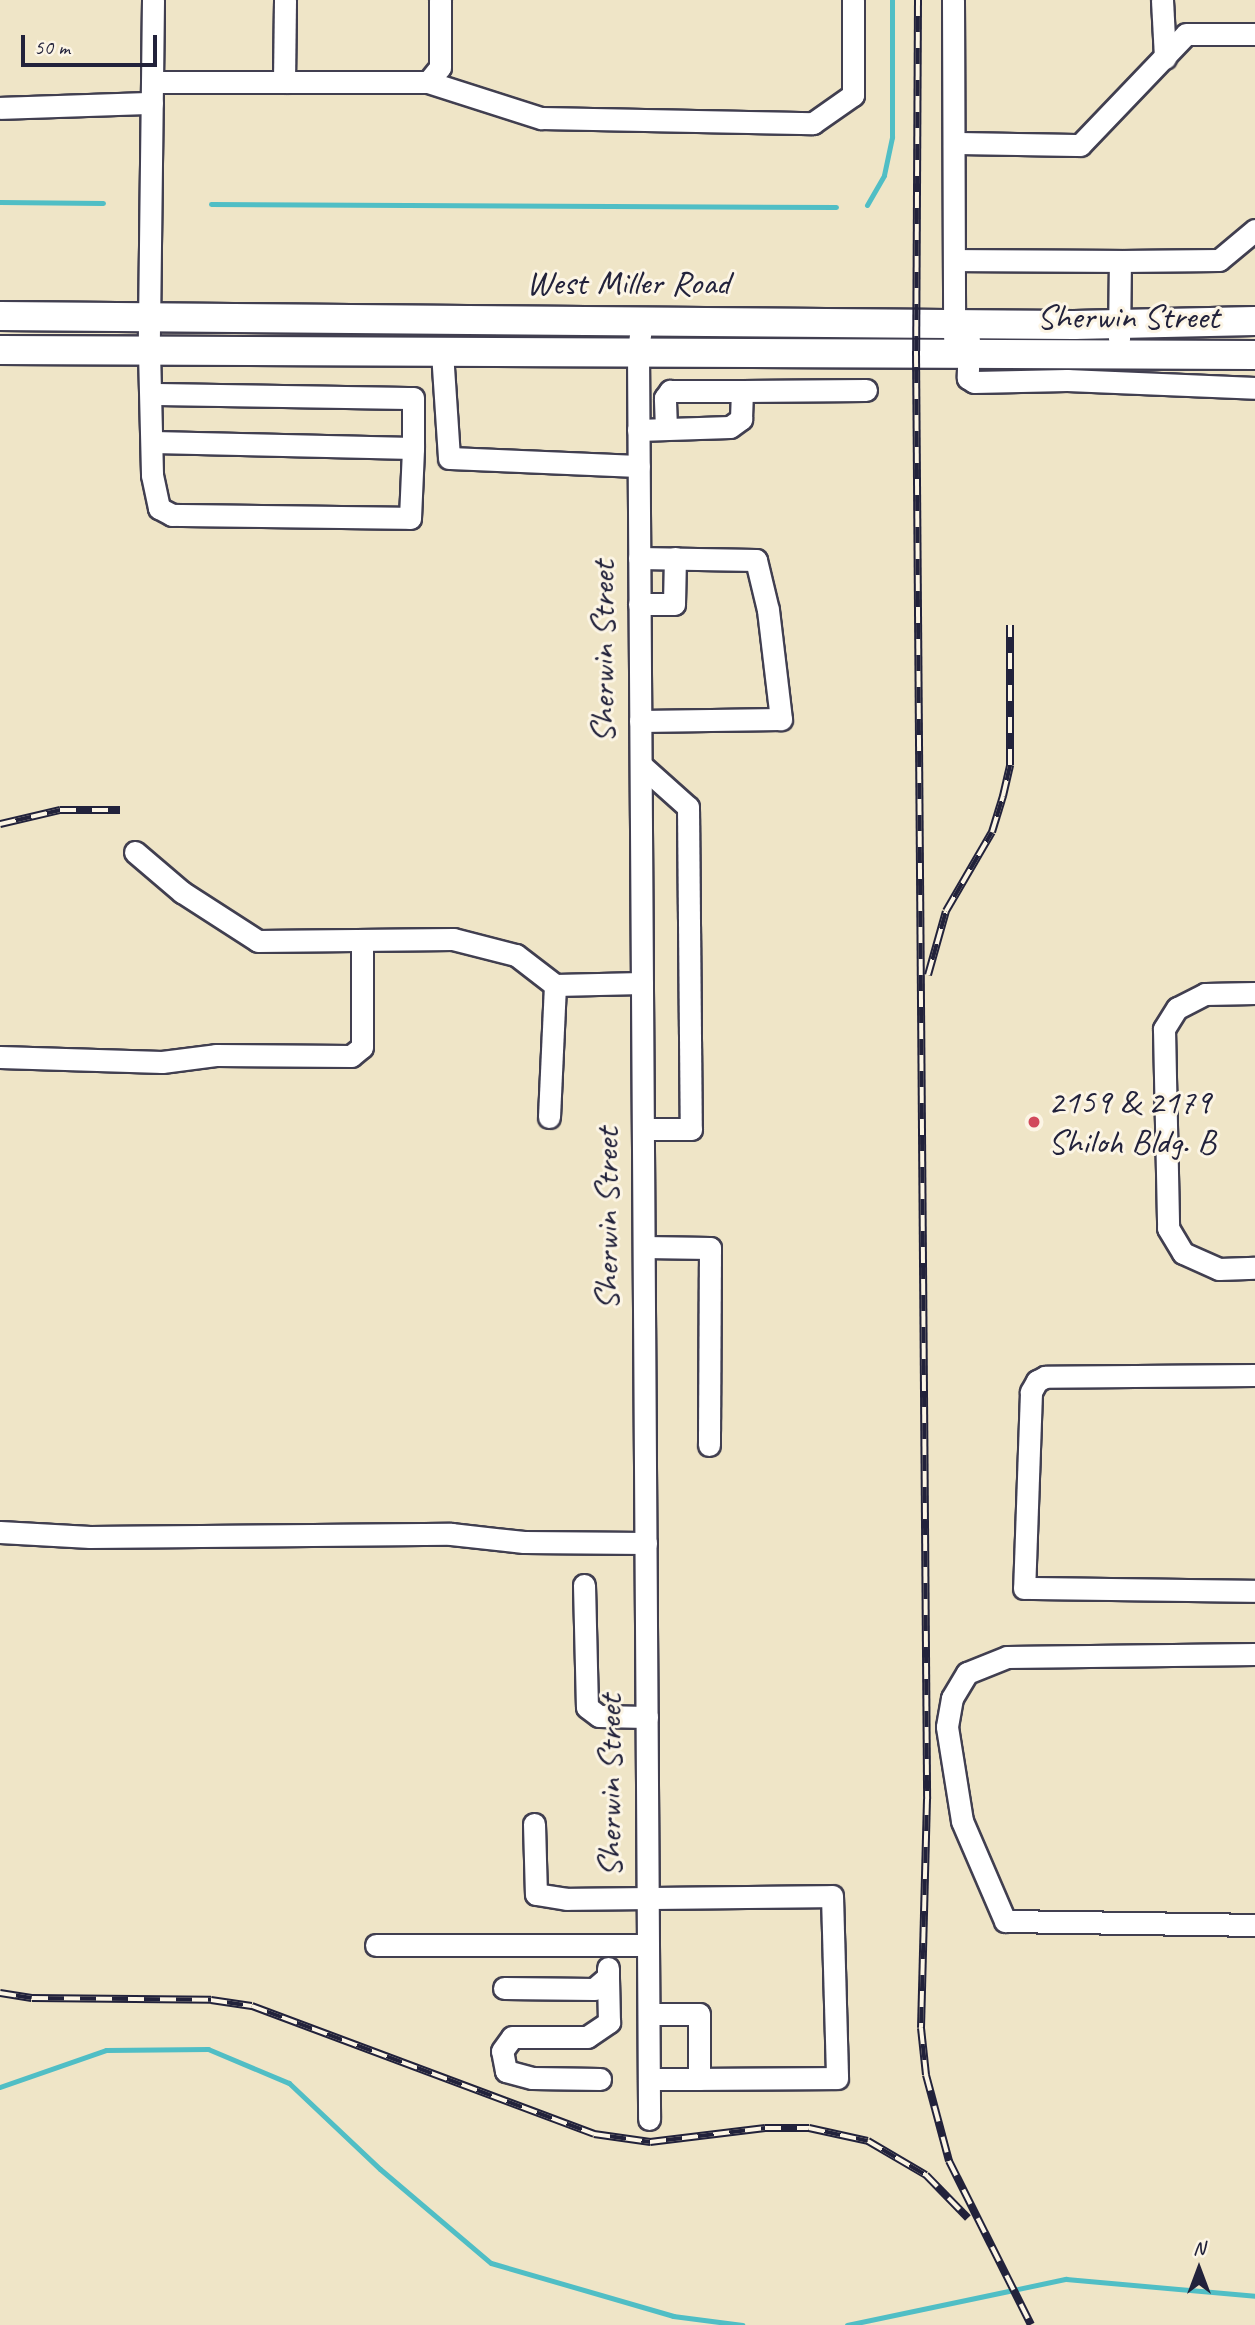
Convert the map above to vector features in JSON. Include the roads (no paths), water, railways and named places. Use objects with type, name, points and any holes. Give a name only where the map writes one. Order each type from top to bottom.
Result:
[{"type":"main road","name":"West Miller Road","points":[[0,316],[1068,324],[1255,321]]},
{"type":"main road","name":"West Miller Road","points":[[0,350],[916,351]]},
{"type":"main road","name":"Sherwin Street","points":[[916,351],[961,352],[1067,367],[1120,355],[1255,355]]},
{"type":"street","points":[[152,394],[413,398],[410,518],[172,515],[159,508],[154,494],[149,351],[152,317],[153,0]]},
{"type":"street","points":[[284,82],[285,0]]},
{"type":"street","points":[[428,82],[440,67],[440,0]]},
{"type":"street","points":[[0,108],[284,82],[428,82],[541,118],[813,123],[853,95],[853,0]]},
{"type":"street","points":[[953,0],[954,260],[962,323],[961,352]]},
{"type":"street","points":[[1162,0],[1164,58]]},
{"type":"street","points":[[954,143],[1080,145],[1186,33],[1255,33]]},
{"type":"street","points":[[954,260],[1219,260],[1255,230]]},
{"type":"street","points":[[1120,261],[1120,355]]},
{"type":"street","name":"Sherwin Street","points":[[642,319],[638,352],[638,430],[649,2119]]},
{"type":"street","points":[[1068,324],[1067,367],[1255,388]]},
{"type":"street","points":[[825,351],[826,391]]},
{"type":"street","points":[[442,352],[449,458],[639,466]]},
{"type":"street","points":[[666,429],[665,398],[670,391],[866,390]]},
{"type":"street","points":[[638,430],[730,428],[741,419],[742,391]]},
{"type":"street","points":[[153,442],[413,448]]},
{"type":"street","points":[[639,558],[756,560],[768,610],[781,719],[640,721]]},
{"type":"street","points":[[639,604],[674,604],[675,558]]},
{"type":"street","points":[[641,765],[688,807],[691,1129],[643,1129]]},
{"type":"street","points":[[135,852],[182,892],[258,941],[453,939],[516,956],[555,985],[642,983]]},
{"type":"street","points":[[0,1057],[162,1062],[216,1055],[351,1056],[362,1047],[362,940]]},
{"type":"street","points":[[549,1117],[555,985]]},
{"type":"street","points":[[1255,993],[1205,994],[1177,1008],[1164,1029],[1168,1228],[1183,1254],[1219,1269],[1255,1268]]},
{"type":"street","points":[[644,1247],[710,1248],[709,1445]]},
{"type":"street","points":[[1255,1375],[1045,1377],[1037,1381],[1031,1392],[1024,1588],[1255,1591]]},
{"type":"street","points":[[0,1532],[90,1537],[451,1534],[523,1542],[646,1543]]},
{"type":"street","points":[[584,1585],[587,1707],[599,1716],[647,1717]]},
{"type":"street","points":[[1255,1654],[1007,1657],[967,1674],[952,1698],[947,1727],[962,1821],[1005,1921],[1255,1925]]},
{"type":"street","points":[[534,1824],[536,1894],[567,1899],[832,1896],[837,2078],[649,2079]]},
{"type":"street","points":[[376,1945],[648,1945]]},
{"type":"street","points":[[600,2079],[532,2078],[506,2071],[502,2051],[512,2036],[587,2037],[609,2022],[608,1945]]},
{"type":"street","points":[[504,1988],[594,1989],[608,1977]]},
{"type":"street","points":[[649,2014],[699,2014],[699,2079]]},
{"type":"waterway","points":[[867,205],[884,175],[892,137],[892,0]]},
{"type":"waterway","points":[[0,202],[103,203]]},
{"type":"waterway","points":[[211,204],[836,207]]},
{"type":"waterway","points":[[0,2087],[106,2050],[208,2049],[289,2083],[380,2169],[491,2263],[673,2316],[742,2325]]},
{"type":"waterway","points":[[847,2325],[1066,2279],[1255,2296]]},
{"type":"railway","points":[[918,0],[916,351],[927,1799],[921,2028],[926,2075],[949,2161],[1031,2325]]},
{"type":"railway","points":[[928,975],[946,911],[992,832],[1003,796],[1010,765],[1010,625]]},
{"type":"railway","points":[[0,824],[60,810],[120,810]]},
{"type":"railway","points":[[0,1993],[32,1998],[211,2000],[252,2006],[594,2134],[650,2142],[765,2128],[809,2128],[868,2141],[926,2175],[968,2218]]},
{"type":"place","name":"2159 & 2179 Shiloh Bldg. B","points":[[1034,1122]]}]
